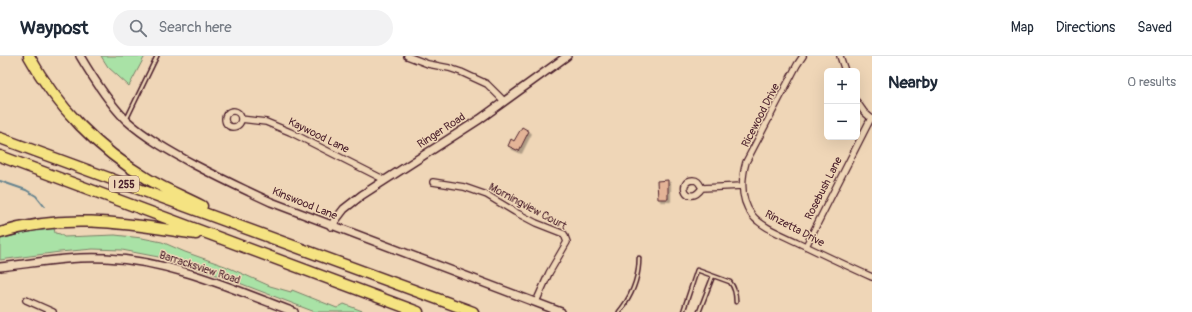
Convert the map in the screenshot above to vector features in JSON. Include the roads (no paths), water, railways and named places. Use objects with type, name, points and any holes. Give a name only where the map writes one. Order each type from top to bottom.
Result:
[{"type":"highway","points":[[28,56],[44,82],[61,104],[93,138],[112,154],[148,179],[248,228]]},
{"type":"highway","name":"I 255","points":[[0,138],[473,312]]},
{"type":"highway","name":"I 255","points":[[0,156],[418,312]]},
{"type":"highway","points":[[0,233],[14,229],[66,221],[103,221],[216,237]]},
{"type":"street","name":"Kinswood Lane","points":[[80,56],[105,95],[126,119],[156,143],[228,182],[271,202],[330,226],[561,312]]},
{"type":"street","points":[[407,56],[423,58],[428,64],[461,72],[487,84],[504,101]]},
{"type":"street","name":"Ringer Road","points":[[330,226],[344,209],[362,195],[480,119],[567,56]]},
{"type":"street","name":"Ricewood Drive","points":[[742,186],[746,162],[803,56]]},
{"type":"street","points":[[840,56],[844,68]]},
{"type":"street","points":[[859,104],[871,118]]},
{"type":"street","name":"Rosebush Lane","points":[[806,246],[871,118]]},
{"type":"street","name":"Kaywood Lane","points":[[241,119],[256,120],[272,124],[385,180]]},
{"type":"street","name":"Morningview Court","points":[[434,182],[464,187],[487,195],[536,223],[564,234],[567,242],[565,247],[549,272],[536,302]]},
{"type":"street","points":[[702,188],[742,186]]},
{"type":"street","name":"Rinzetta Drive","points":[[742,186],[744,200],[752,216],[770,229],[872,277]]},
{"type":"street","name":"Barracksview Road","points":[[0,267],[74,258],[127,259],[147,262],[187,272],[279,310],[294,312]]},
{"type":"street","points":[[26,300],[53,312]]},
{"type":"lane","points":[[126,119],[157,56]]},
{"type":"lane","points":[[619,312],[627,303],[633,289],[639,270],[639,258]]},
{"type":"lane","points":[[683,312],[697,270],[730,282],[736,294],[736,302]]},
{"type":"lane","points":[[699,312],[713,276]]},
{"type":"waterway","points":[[0,181],[26,190],[36,196],[44,206]]}]
